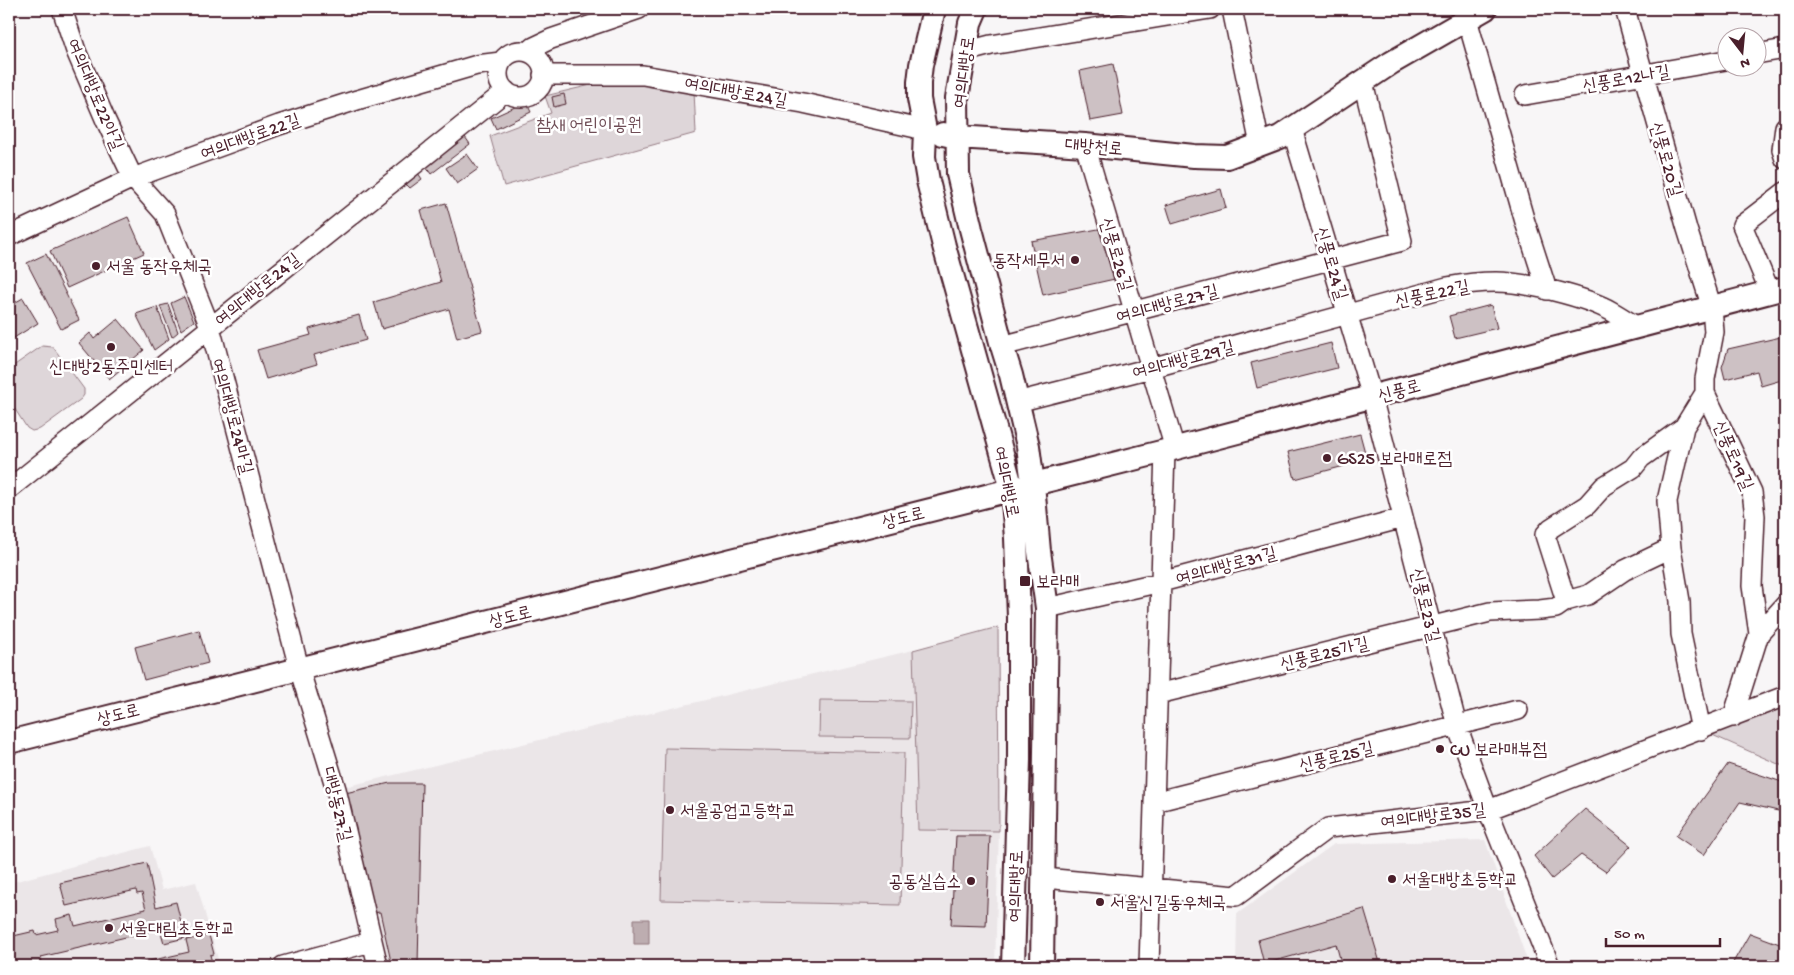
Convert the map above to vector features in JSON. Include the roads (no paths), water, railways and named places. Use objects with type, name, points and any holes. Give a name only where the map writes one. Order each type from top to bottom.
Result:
[{"type":"main road","name":"여의대방로","points":[[934,9],[919,82],[925,130],[924,157],[928,181],[944,246],[1023,487],[1039,551],[1047,608],[1042,966]]},
{"type":"main road","name":"여의대방로","points":[[976,9],[970,23],[957,98],[958,174],[1028,446],[1023,487],[1018,587],[1019,741],[1013,966]]},
{"type":"main road","name":"대방천로","points":[[925,130],[957,137],[1227,157],[1280,137],[1391,63],[1476,14]]},
{"type":"main road","name":"신풍로","points":[[1023,487],[1778,290]]},
{"type":"main road","name":"상도로","points":[[9,742],[1023,487]]},
{"type":"street","name":"여의대방로22아길","points":[[62,9],[80,60],[106,121],[134,178]]},
{"type":"street","points":[[529,52],[551,39],[639,9]]},
{"type":"street","points":[[964,52],[991,45],[1210,9]]},
{"type":"street","points":[[1232,9],[1260,144]]},
{"type":"street","name":"신풍로20길","points":[[1625,9],[1687,229],[1712,308]]},
{"type":"street","name":"대방천로","points":[[1476,14],[1503,145],[1547,290]]},
{"type":"street","points":[[1766,52],[1785,49]]},
{"type":"street","points":[[518,51],[529,52],[541,64],[543,75],[541,84],[537,90],[527,95],[514,95],[499,82],[498,75],[501,62],[511,53],[518,51]]},
{"type":"street","name":"여의대방로22길","points":[[9,236],[134,178],[264,131],[357,100],[477,65],[501,62]]},
{"type":"street","name":"신풍로12나길","points":[[1525,95],[1716,62]]},
{"type":"street","name":"여의대방로24길","points":[[543,75],[643,75],[803,103],[925,130]]},
{"type":"street","points":[[1332,260],[1402,241],[1363,82]]},
{"type":"street","name":"여의대방로24길","points":[[9,489],[506,90]]},
{"type":"street","points":[[1785,127],[1782,150],[1785,159]]},
{"type":"street","name":"신풍로24길","points":[[1292,129],[1372,397]]},
{"type":"street","name":"신풍로26길","points":[[1084,145],[1151,368],[1170,450]]},
{"type":"street","name":"여의대방로24마길","points":[[134,178],[164,214],[210,327],[299,668]]},
{"type":"street","points":[[1778,290],[1742,225],[1785,192]]},
{"type":"street","name":"여의대방로27길","points":[[1002,346],[1332,260]]},
{"type":"street","name":"신풍로22길","points":[[1347,314],[1446,287],[1498,282],[1547,290],[1595,304],[1612,311],[1638,327]]},
{"type":"street","points":[[1701,730],[1681,634],[1680,601],[1671,548],[1667,500],[1684,427],[1705,393],[1705,379],[1714,332],[1712,308]]},
{"type":"street","name":"여의대방로29길","points":[[1018,402],[1151,368],[1347,314]]},
{"type":"street","name":"신풍로19길","points":[[1705,393],[1752,492],[1755,516],[1752,586],[1759,634]]},
{"type":"street","name":"신풍로23길","points":[[1372,397],[1457,726],[1550,966]]},
{"type":"street","points":[[1566,601],[1545,535],[1551,528],[1587,506],[1604,486],[1633,468],[1641,458],[1684,427]]},
{"type":"street","points":[[1149,966],[1161,582],[1170,450]]},
{"type":"street","name":"여의대방로31길","points":[[1047,608],[1161,582],[1403,518]]},
{"type":"street","name":"신풍로25가길","points":[[1158,694],[1490,612],[1556,608],[1566,601],[1588,595],[1625,570],[1671,548]]},
{"type":"street","points":[[1733,717],[1759,634],[1785,605]]},
{"type":"street","name":"대방동27길","points":[[299,668],[336,788],[378,966]]},
{"type":"street","name":"여의대방로35길","points":[[1044,878],[1236,896],[1328,828],[1488,810],[1701,730],[1785,696]]},
{"type":"street","name":"신풍로25길","points":[[1154,802],[1518,710]]},
{"type":"street","points":[[283,966],[371,942]]},
{"type":"place","name":"동작세무서","points":[[1075,260]]},
{"type":"place","name":"서울 동작우체국","points":[[96,266]]},
{"type":"place","name":"신대방2동주민센터","points":[[111,347]]},
{"type":"place","name":"GS25 보라매로점","points":[[1327,458]]},
{"type":"place","name":"보라매","points":[[1025,581]]},
{"type":"place","name":"CU 보라매뷰점","points":[[1440,749]]},
{"type":"place","name":"서울공업고등학교","points":[[670,810]]},
{"type":"place","name":"서울대방초등학교","points":[[1392,879]]},
{"type":"place","name":"공동실습소","points":[[971,881]]},
{"type":"place","name":"서울신길동우체국","points":[[1100,902]]},
{"type":"place","name":"서울대림초등학교","points":[[109,928]]},
{"type":"park label","name":"참새 어린이공원","points":[[589,124]]}]
